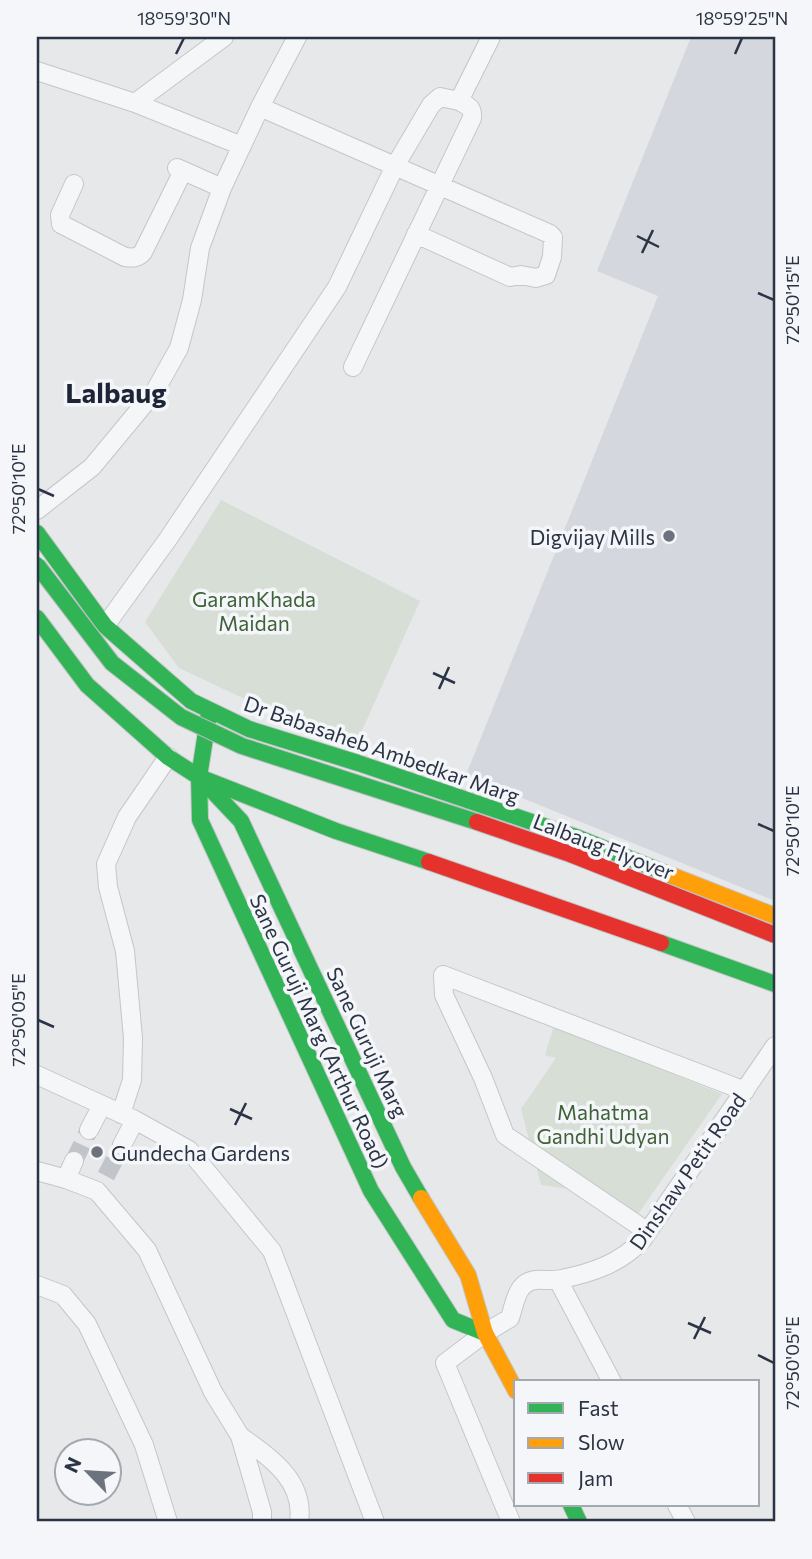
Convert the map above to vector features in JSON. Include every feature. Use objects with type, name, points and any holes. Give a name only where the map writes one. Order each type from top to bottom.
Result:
[{"type":"main road","name":"Dr Babasaheb Ambedkar Marg","points":[[37,533],[105,626],[191,701],[249,729],[576,837],[775,916]]},
{"type":"main road","name":"Lalbaug Flyover","points":[[37,565],[112,663],[181,717],[242,746],[352,780],[569,854],[775,935]]},
{"type":"main road","name":"Lalbaug Flyover","points":[[37,584],[106,673],[181,731],[246,763],[358,797],[574,870],[775,950]]},
{"type":"main road","points":[[37,618],[86,685],[168,757],[199,777],[336,831],[552,903],[775,984]]},
{"type":"main road","name":"Sane Guruji Marg (Arthur Road)","points":[[210,709],[199,777],[200,820],[371,1191],[453,1320],[485,1333]]},
{"type":"main road","name":"Sane Guruji Marg","points":[[199,777],[241,821],[403,1167],[468,1275],[485,1333],[514,1387]]},
{"type":"main road","points":[[571,1506],[579,1522]]},
{"type":"street","points":[[135,103],[224,37]]},
{"type":"street","points":[[37,510],[92,467],[155,391],[179,348],[192,300],[200,248],[222,188],[297,37]]},
{"type":"street","points":[[459,101],[491,37]]},
{"type":"street","points":[[37,71],[135,103],[242,146]]},
{"type":"street","points":[[105,626],[168,539],[337,287],[396,166],[434,101],[440,97],[459,101],[470,107],[472,118],[353,367]]},
{"type":"street","points":[[260,107],[550,234],[553,237],[550,269],[546,275],[536,278],[521,275],[510,277],[416,234]]},
{"type":"street","points":[[74,184],[60,215],[61,224],[131,258],[143,252],[180,169],[222,188]]},
{"type":"street","points":[[122,1145],[132,1080],[133,1038],[125,951],[108,887],[106,864],[127,817],[168,757]]},
{"type":"street","points":[[648,1232],[505,1135],[483,1078],[444,995],[443,975],[745,1091]]},
{"type":"street","name":"Dinshaw Petit Road","points":[[511,1522],[445,1363],[510,1318],[522,1287],[534,1279],[558,1280],[606,1267],[630,1254],[648,1232],[775,1046]]},
{"type":"street","points":[[37,1075],[128,1117],[189,1150],[272,1251],[375,1522]]},
{"type":"street","points":[[89,1130],[102,1105]]},
{"type":"street","points":[[66,1179],[74,1161]]},
{"type":"street","points":[[37,1171],[101,1184],[147,1251],[213,1392],[240,1436],[262,1512],[262,1522]]},
{"type":"street","points":[[558,1280],[611,1380]]},
{"type":"street","points":[[37,1285],[63,1295],[87,1324],[144,1445],[168,1522]]},
{"type":"street","points":[[240,1436],[265,1453],[289,1477],[298,1496],[299,1522]]},
{"type":"street","points":[[678,1506],[687,1522]]},
{"type":"shaded area","name":"Digvijay Mills","points":[[691,37],[775,39],[775,901],[466,775],[658,296],[597,271]]},
{"type":"green space","name":"GaramKhada Maidan","points":[[221,500],[420,601],[360,735],[296,723],[179,668],[145,622]]},
{"type":"green space","name":"Mahatma Gandhi Udyan","points":[[554,1026],[722,1094],[631,1224],[584,1191],[541,1185],[521,1109],[556,1058],[545,1055]]},
{"type":"tunnel","points":[[74,1161],[89,1130]]},
{"type":"tunnel","points":[[106,1176],[122,1145]]},
{"type":"traffic: fast","points":[[37,533],[105,626],[191,701],[249,729],[576,837],[673,876]]},
{"type":"traffic: fast","points":[[37,565],[112,663],[181,717],[242,746],[477,822]]},
{"type":"traffic: fast","points":[[37,618],[87,685],[168,757],[199,777],[336,831],[429,862]]},
{"type":"traffic: fast","points":[[209,713],[199,777],[200,820],[371,1191],[453,1320],[485,1333]]},
{"type":"traffic: fast","points":[[204,782],[241,821],[403,1167],[421,1198]]},
{"type":"traffic: fast","points":[[661,943],[775,984]]},
{"type":"traffic: fast","points":[[571,1506],[579,1522]]},
{"type":"traffic: slow","points":[[673,876],[775,916]]},
{"type":"traffic: slow","points":[[421,1198],[468,1275],[485,1333],[514,1387]]},
{"type":"traffic: jam","points":[[477,822],[570,854],[775,935]]},
{"type":"traffic: jam","points":[[429,862],[661,943]]},
{"type":"place","name":"Digvijay Mills","points":[[669,536]]},
{"type":"place","name":"Gundecha Gardens","points":[[97,1152]]},
{"type":"district","name":"Lalbaug","points":[[116,392]]}]
